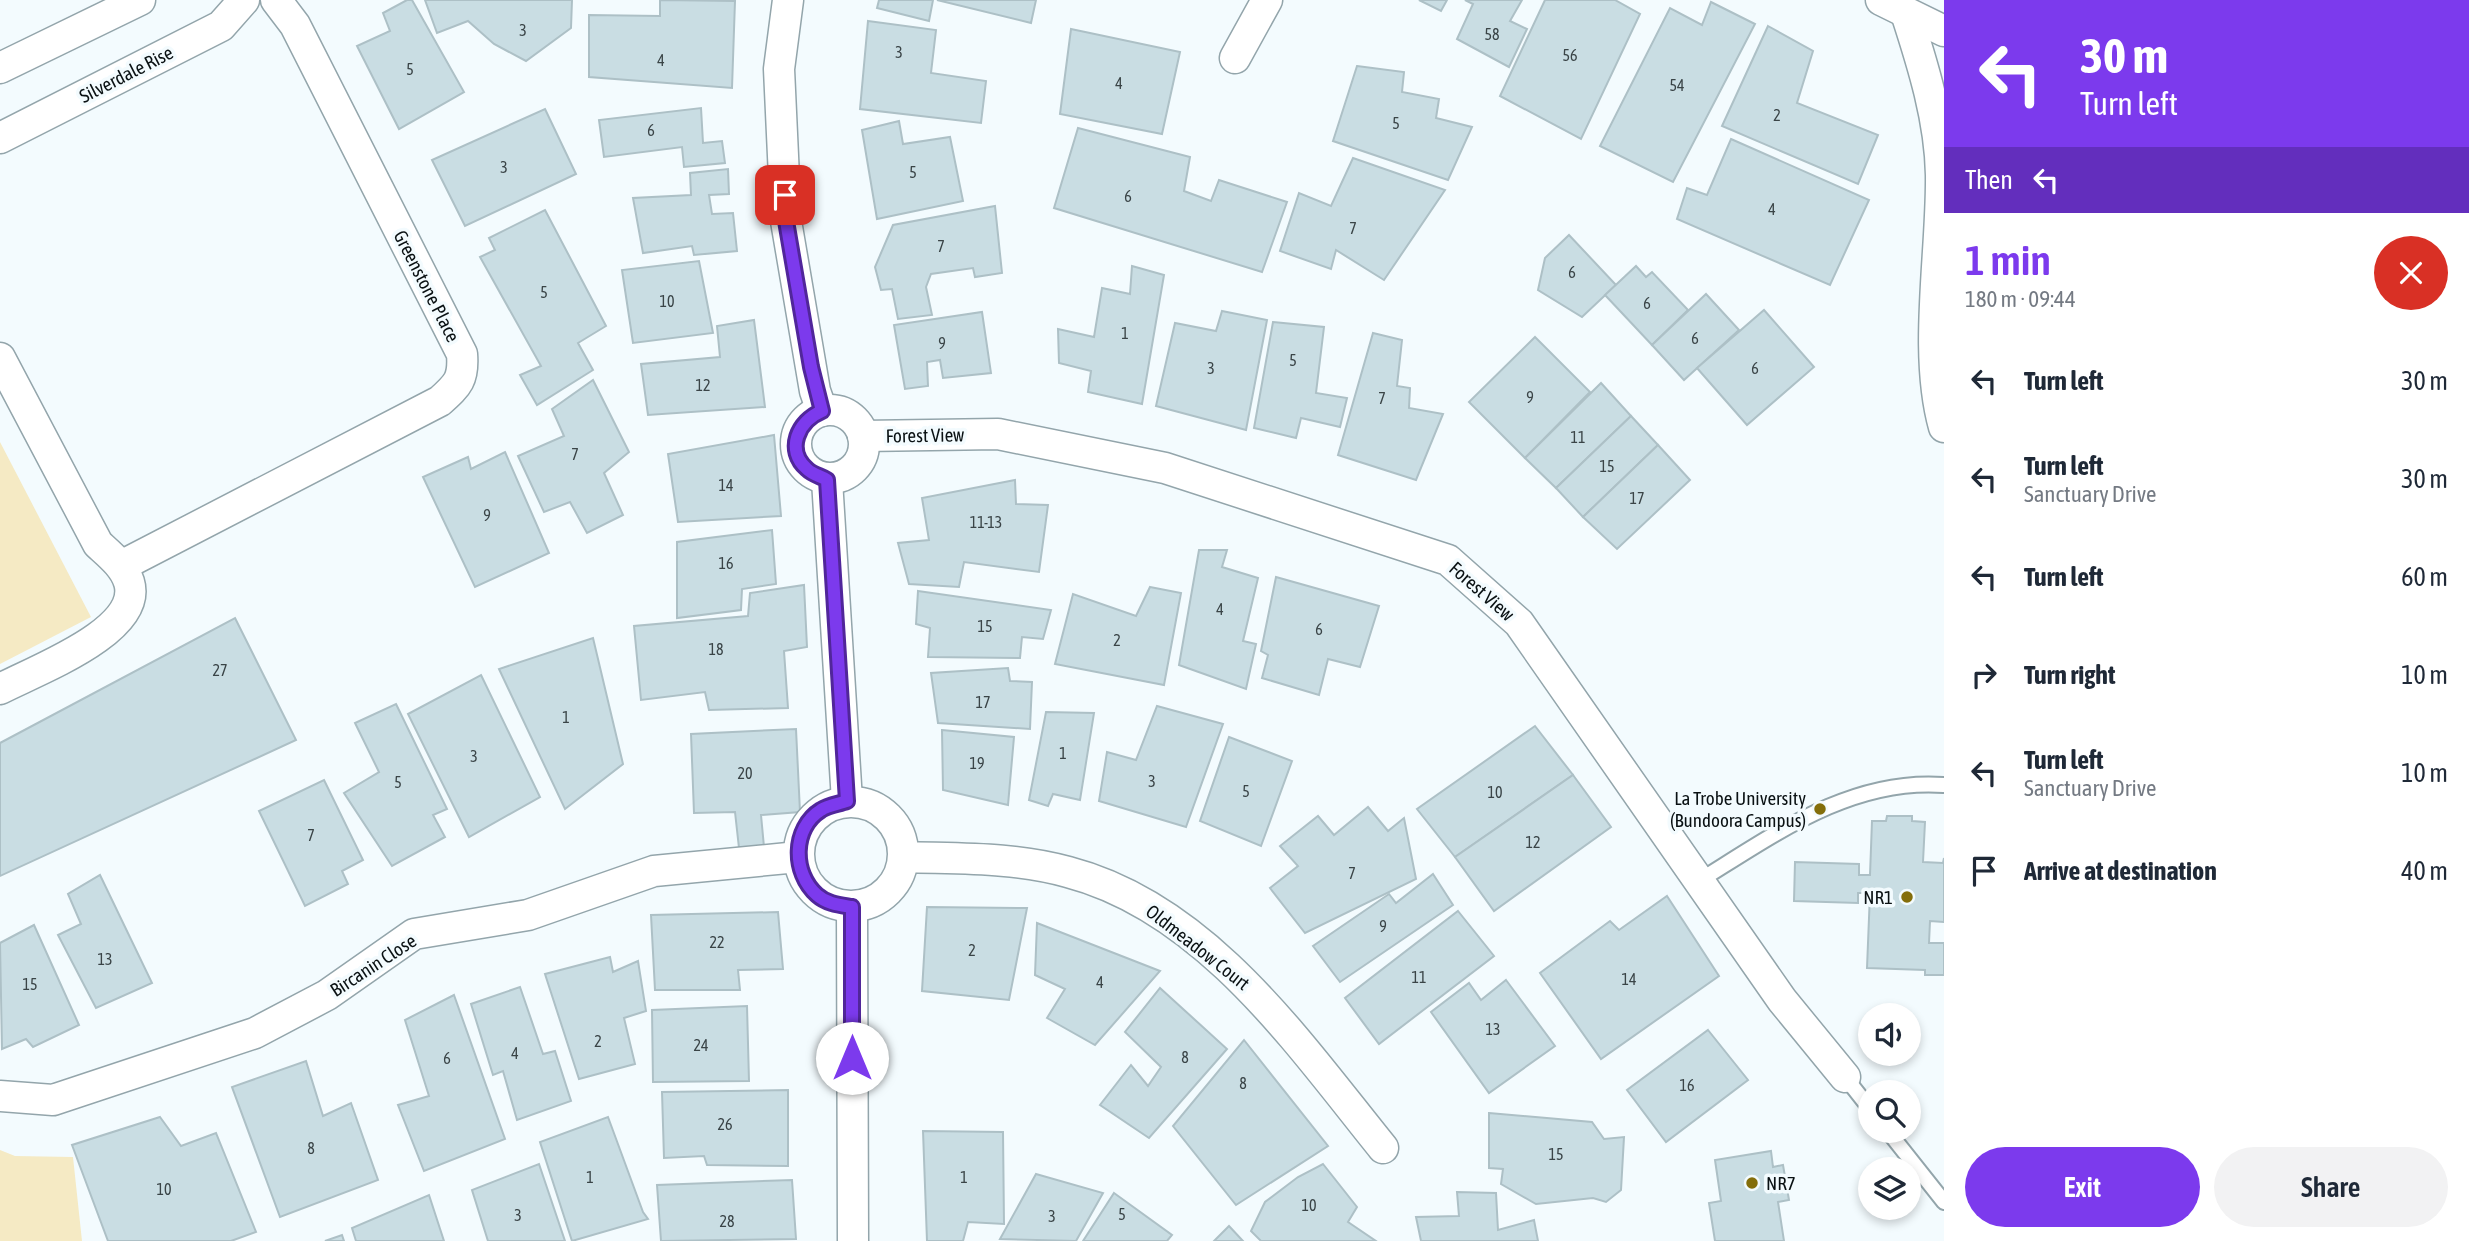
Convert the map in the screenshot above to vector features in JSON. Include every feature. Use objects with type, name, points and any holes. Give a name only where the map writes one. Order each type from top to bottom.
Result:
[{"type":"street","points":[[0,68],[140,0]]},
{"type":"street","name":"Silverdale Rise","points":[[0,138],[221,26],[244,0]]},
{"type":"street","points":[[788,0],[779,69],[786,221],[815,391],[822,411]]},
{"type":"street","points":[[1236,58],[1267,0]]},
{"type":"street","name":"Greenstone Place","points":[[121,566],[440,401],[454,388],[464,373],[462,354],[295,25],[289,4]]},
{"type":"street","points":[[1894,6],[1944,31]]},
{"type":"street","points":[[1894,6],[1923,64],[1936,128],[1941,171],[1936,377],[1944,426]]},
{"type":"street","points":[[0,358],[98,544],[121,566],[129,583],[130,601],[120,619],[105,633],[0,689]]},
{"type":"street","points":[[822,411],[847,415],[856,422],[863,436],[864,448],[853,469],[827,480],[805,467],[796,446],[803,424],[822,411]]},
{"type":"street","name":"Forest View","points":[[863,436],[998,434],[1166,468],[1448,560],[1519,623],[1782,1000],[1845,1077]]},
{"type":"street","points":[[827,480],[847,801]]},
{"type":"street","points":[[847,801],[866,803],[895,824],[903,841],[904,857],[900,875],[890,891],[875,902],[852,907],[834,904],[817,895],[806,881],[798,857],[800,839],[808,822],[821,810],[847,801]]},
{"type":"street","name":"Bircanin Close","points":[[0,1096],[53,1100],[255,1032],[327,995],[414,934],[528,915],[654,871],[798,857]]},
{"type":"street","name":"Oldmeadow Court","points":[[904,857],[999,859],[1069,872],[1126,893],[1187,934],[1259,995],[1382,1148]]},
{"type":"street","points":[[852,907],[853,1241]]},
{"type":"lane","points":[[1699,881],[1823,809],[1851,797],[1881,787],[1916,783],[1944,785]]},
{"type":"lane","points":[[1845,1077],[1858,1094]]},
{"type":"lane","points":[[1897,1143],[1944,1202]]},
{"type":"shaded area","points":[[0,442],[91,617],[0,664]]},
{"type":"shaded area","points":[[0,1150],[15,1156],[73,1157],[82,1241],[0,1241]]},
{"type":"building","points":[[412,0],[464,92],[399,129],[357,46],[390,31],[383,13]]},
{"type":"building","points":[[425,0],[572,0],[571,28],[526,61],[494,44],[468,21],[437,33]]},
{"type":"building","points":[[660,0],[735,1],[732,88],[589,77],[589,15],[660,16]]},
{"type":"building","points":[[879,0],[933,0],[929,21],[877,8]]},
{"type":"building","points":[[937,0],[1036,0],[1031,23]]},
{"type":"building","points":[[1419,0],[1447,0],[1441,11]]},
{"type":"building","points":[[1465,0],[1522,0],[1510,21],[1527,29],[1509,67],[1457,39],[1473,4]]},
{"type":"building","points":[[1545,0],[1615,0],[1640,14],[1581,139],[1500,96]]},
{"type":"building","points":[[1711,2],[1755,24],[1673,182],[1600,146],[1670,8],[1702,25]]},
{"type":"building","points":[[868,21],[936,30],[931,73],[986,81],[981,123],[860,109]]},
{"type":"building","points":[[1768,26],[1813,51],[1797,103],[1878,135],[1858,184],[1722,126]]},
{"type":"building","points":[[1071,29],[1180,52],[1162,134],[1060,114]]},
{"type":"building","points":[[1357,66],[1404,72],[1402,92],[1439,99],[1436,118],[1472,127],[1448,180],[1333,141]]},
{"type":"building","points":[[701,108],[703,143],[722,141],[725,163],[684,167],[682,147],[604,157],[599,120]]},
{"type":"building","points":[[545,109],[576,174],[465,226],[432,160]]},
{"type":"building","points":[[899,121],[903,144],[950,137],[963,201],[877,219],[862,130]]},
{"type":"building","points":[[1078,128],[1190,157],[1184,191],[1211,201],[1219,180],[1287,202],[1262,272],[1054,208]]},
{"type":"building","points":[[1731,139],[1869,200],[1830,285],[1677,219],[1687,188],[1707,195]]},
{"type":"building","points":[[1353,158],[1445,190],[1384,280],[1336,250],[1331,269],[1280,251],[1299,193],[1331,206]]},
{"type":"building","points":[[728,169],[729,194],[709,195],[712,214],[733,213],[737,251],[694,255],[692,246],[643,253],[633,198],[691,195],[690,173]]},
{"type":"building","points":[[995,206],[1002,273],[975,277],[973,268],[931,274],[926,287],[932,315],[898,319],[892,289],[881,290],[875,267],[893,225]]},
{"type":"building","points":[[545,210],[606,326],[578,343],[593,370],[537,405],[520,375],[541,366],[480,257],[495,250],[489,238]]},
{"type":"building","points":[[1569,235],[1616,285],[1582,317],[1538,290],[1545,258]]},
{"type":"building","points":[[699,261],[713,333],[633,343],[622,270]]},
{"type":"building","points":[[1132,266],[1164,275],[1142,404],[1088,392],[1091,371],[1059,363],[1058,329],[1094,337],[1102,288],[1130,294]]},
{"type":"building","points":[[1636,266],[1646,277],[1652,272],[1688,310],[1652,345],[1605,295]]},
{"type":"building","points":[[1706,294],[1739,330],[1684,380],[1652,345]]},
{"type":"building","points":[[1764,310],[1814,367],[1747,425],[1697,368]]},
{"type":"building","points":[[1222,311],[1267,320],[1246,430],[1156,406],[1175,323],[1216,331]]},
{"type":"building","points":[[982,312],[991,373],[943,378],[940,360],[927,362],[928,386],[905,389],[894,325]]},
{"type":"building","points":[[754,320],[765,407],[648,415],[641,364],[720,357],[717,326]]},
{"type":"building","points":[[1273,322],[1324,327],[1316,393],[1347,398],[1340,427],[1301,418],[1296,438],[1254,428]]},
{"type":"building","points":[[1373,333],[1402,340],[1397,386],[1410,388],[1409,408],[1443,414],[1416,480],[1338,455]]},
{"type":"building","points":[[1535,337],[1590,392],[1525,458],[1469,402]]},
{"type":"building","points":[[593,380],[629,452],[604,473],[623,515],[587,533],[570,502],[544,512],[518,456],[564,436],[552,409]]},
{"type":"building","points":[[1601,383],[1631,416],[1556,488],[1525,458]]},
{"type":"building","points":[[1631,416],[1658,445],[1583,517],[1556,488]]},
{"type":"building","points":[[774,435],[781,516],[678,522],[668,454]]},
{"type":"building","points":[[1658,445],[1690,480],[1617,549],[1583,517]]},
{"type":"building","points":[[505,452],[549,553],[475,587],[423,477],[468,457],[471,469]]},
{"type":"building","points":[[1015,480],[1016,504],[1048,505],[1039,572],[964,562],[959,587],[909,584],[898,543],[929,540],[922,498]]},
{"type":"building","points":[[772,530],[776,584],[742,589],[741,610],[677,618],[677,542]]},
{"type":"building","points":[[1199,550],[1227,550],[1222,567],[1258,578],[1243,641],[1256,644],[1246,689],[1179,665]]},
{"type":"building","points":[[1276,577],[1379,606],[1360,667],[1328,659],[1319,695],[1262,678],[1268,655],[1261,651]]},
{"type":"building","points":[[804,585],[807,647],[784,651],[788,708],[709,710],[705,692],[641,700],[634,626],[748,616],[750,593]]},
{"type":"building","points":[[1150,587],[1181,593],[1164,685],[1055,664],[1073,594],[1136,616]]},
{"type":"building","points":[[918,591],[1051,610],[1043,639],[1022,637],[1020,658],[928,657],[930,628],[916,624]]},
{"type":"building","points":[[235,618],[296,740],[0,876],[0,743]]},
{"type":"building","points":[[593,638],[623,764],[565,809],[499,669]]},
{"type":"building","points":[[1008,668],[1010,681],[1032,682],[1030,729],[938,723],[931,673]]},
{"type":"building","points":[[481,675],[540,797],[469,837],[408,714]]},
{"type":"building","points":[[396,704],[447,809],[433,815],[445,837],[392,866],[344,793],[379,772],[355,723]]},
{"type":"building","points":[[1157,706],[1223,724],[1186,827],[1099,801],[1107,752],[1136,760]]},
{"type":"building","points":[[1046,712],[1094,713],[1080,800],[1053,794],[1048,806],[1029,800]]},
{"type":"building","points":[[1535,726],[1573,775],[1455,857],[1417,809]]},
{"type":"building","points":[[796,729],[800,812],[761,815],[764,847],[739,848],[735,812],[694,813],[691,734]]},
{"type":"building","points":[[942,730],[1014,737],[1008,805],[943,790]]},
{"type":"building","points":[[1229,737],[1292,761],[1261,846],[1200,821]]},
{"type":"building","points":[[1573,775],[1611,827],[1494,911],[1455,857]]},
{"type":"building","points":[[324,780],[363,860],[342,871],[348,884],[305,906],[259,811]]},
{"type":"building","points":[[1368,807],[1388,831],[1404,818],[1416,879],[1305,933],[1270,888],[1298,866],[1280,846],[1318,816],[1334,835]]},
{"type":"building","name":"NR1","points":[[1887,816],[1912,816],[1912,821],[1925,822],[1923,862],[1943,863],[1944,858],[1944,922],[1930,921],[1929,943],[1944,943],[1944,975],[1925,975],[1925,970],[1867,968],[1870,893],[1858,893],[1858,903],[1794,901],[1795,862],[1859,864],[1859,875],[1870,875],[1872,821],[1886,821]]},
{"type":"building","points":[[1433,874],[1453,905],[1340,982],[1313,946],[1389,894],[1396,903]]},
{"type":"building","points":[[100,875],[152,983],[96,1008],[58,935],[81,924],[68,894]]},
{"type":"building","points":[[1667,896],[1719,976],[1601,1059],[1540,973],[1610,921],[1619,930]]},
{"type":"building","points":[[927,907],[1027,908],[1009,1000],[922,991]]},
{"type":"building","points":[[1458,911],[1494,956],[1379,1044],[1345,998]]},
{"type":"building","points":[[778,912],[783,969],[738,970],[740,990],[655,990],[651,915]]},
{"type":"building","points":[[1037,923],[1160,971],[1095,1045],[1047,1018],[1065,989],[1035,975]]},
{"type":"building","points":[[34,925],[79,1025],[33,1047],[26,1039],[2,1049],[0,943]]},
{"type":"building","points":[[610,957],[613,972],[638,961],[646,1011],[624,1018],[635,1064],[579,1079],[545,974]]},
{"type":"building","points":[[1506,980],[1555,1046],[1489,1093],[1431,1012],[1469,983],[1481,1000]]},
{"type":"building","points":[[520,987],[543,1054],[555,1051],[571,1101],[517,1120],[503,1071],[493,1075],[471,1004]]},
{"type":"building","points":[[1160,988],[1227,1049],[1149,1138],[1100,1105],[1131,1065],[1148,1086],[1161,1067],[1125,1032]]},
{"type":"building","points":[[454,995],[505,1139],[424,1171],[398,1105],[429,1096],[405,1020]]},
{"type":"building","points":[[747,1006],[749,1081],[653,1082],[652,1010]]},
{"type":"building","points":[[1708,1030],[1748,1080],[1666,1142],[1627,1090]]},
{"type":"building","points":[[1244,1040],[1328,1146],[1236,1205],[1173,1126]]},
{"type":"building","points":[[306,1061],[323,1116],[351,1103],[378,1180],[280,1217],[232,1087]]},
{"type":"building","points":[[788,1090],[788,1166],[707,1165],[704,1156],[664,1158],[662,1092]]},
{"type":"building","points":[[1489,1113],[1592,1122],[1604,1139],[1624,1137],[1621,1190],[1606,1202],[1593,1198],[1536,1204],[1501,1184],[1503,1169],[1489,1168]]},
{"type":"building","points":[[160,1117],[181,1146],[216,1133],[256,1232],[231,1241],[108,1241],[72,1145]]},
{"type":"building","points":[[608,1117],[648,1219],[572,1241],[540,1142]]},
{"type":"building","points":[[923,1131],[1003,1132],[1004,1224],[968,1222],[963,1241],[927,1241]]},
{"type":"building","name":"NR7","points":[[1771,1151],[1773,1167],[1783,1165],[1789,1200],[1778,1202],[1784,1241],[1715,1241],[1709,1203],[1721,1201],[1715,1160]]},
{"type":"building","points":[[539,1164],[565,1241],[488,1241],[472,1190]]},
{"type":"building","points":[[1323,1164],[1357,1207],[1348,1222],[1376,1241],[1261,1241],[1251,1231],[1265,1202],[1298,1177]]},
{"type":"building","points":[[1036,1174],[1103,1193],[1076,1241],[1000,1239]]},
{"type":"building","points":[[792,1180],[796,1239],[661,1241],[657,1185]]},
{"type":"building","points":[[1457,1192],[1496,1193],[1498,1230],[1534,1220],[1538,1241],[1421,1241],[1416,1217],[1459,1216]]},
{"type":"building","points":[[1114,1193],[1172,1235],[1167,1241],[1083,1241]]},
{"type":"building","points":[[429,1195],[444,1241],[356,1241],[352,1228]]},
{"type":"building","points":[[1229,1226],[1243,1241],[1214,1241]]},
{"type":"building","points":[[342,1235],[344,1241],[325,1241]]},
{"type":"place","name":"La Trobe University (Bundoora Campus)","points":[[1820,809]]},
{"type":"place","name":"NR1","points":[[1907,897]]},
{"type":"place","name":"NR7","points":[[1752,1183]]},
{"type":"route","points":[[785,195],[786,221],[815,391],[822,411],[811,415],[803,424],[797,434],[796,446],[798,458],[805,467],[827,480],[847,801],[821,810],[808,822],[800,839],[798,857],[806,881],[817,895],[834,904],[852,907],[852,1058]]}]
